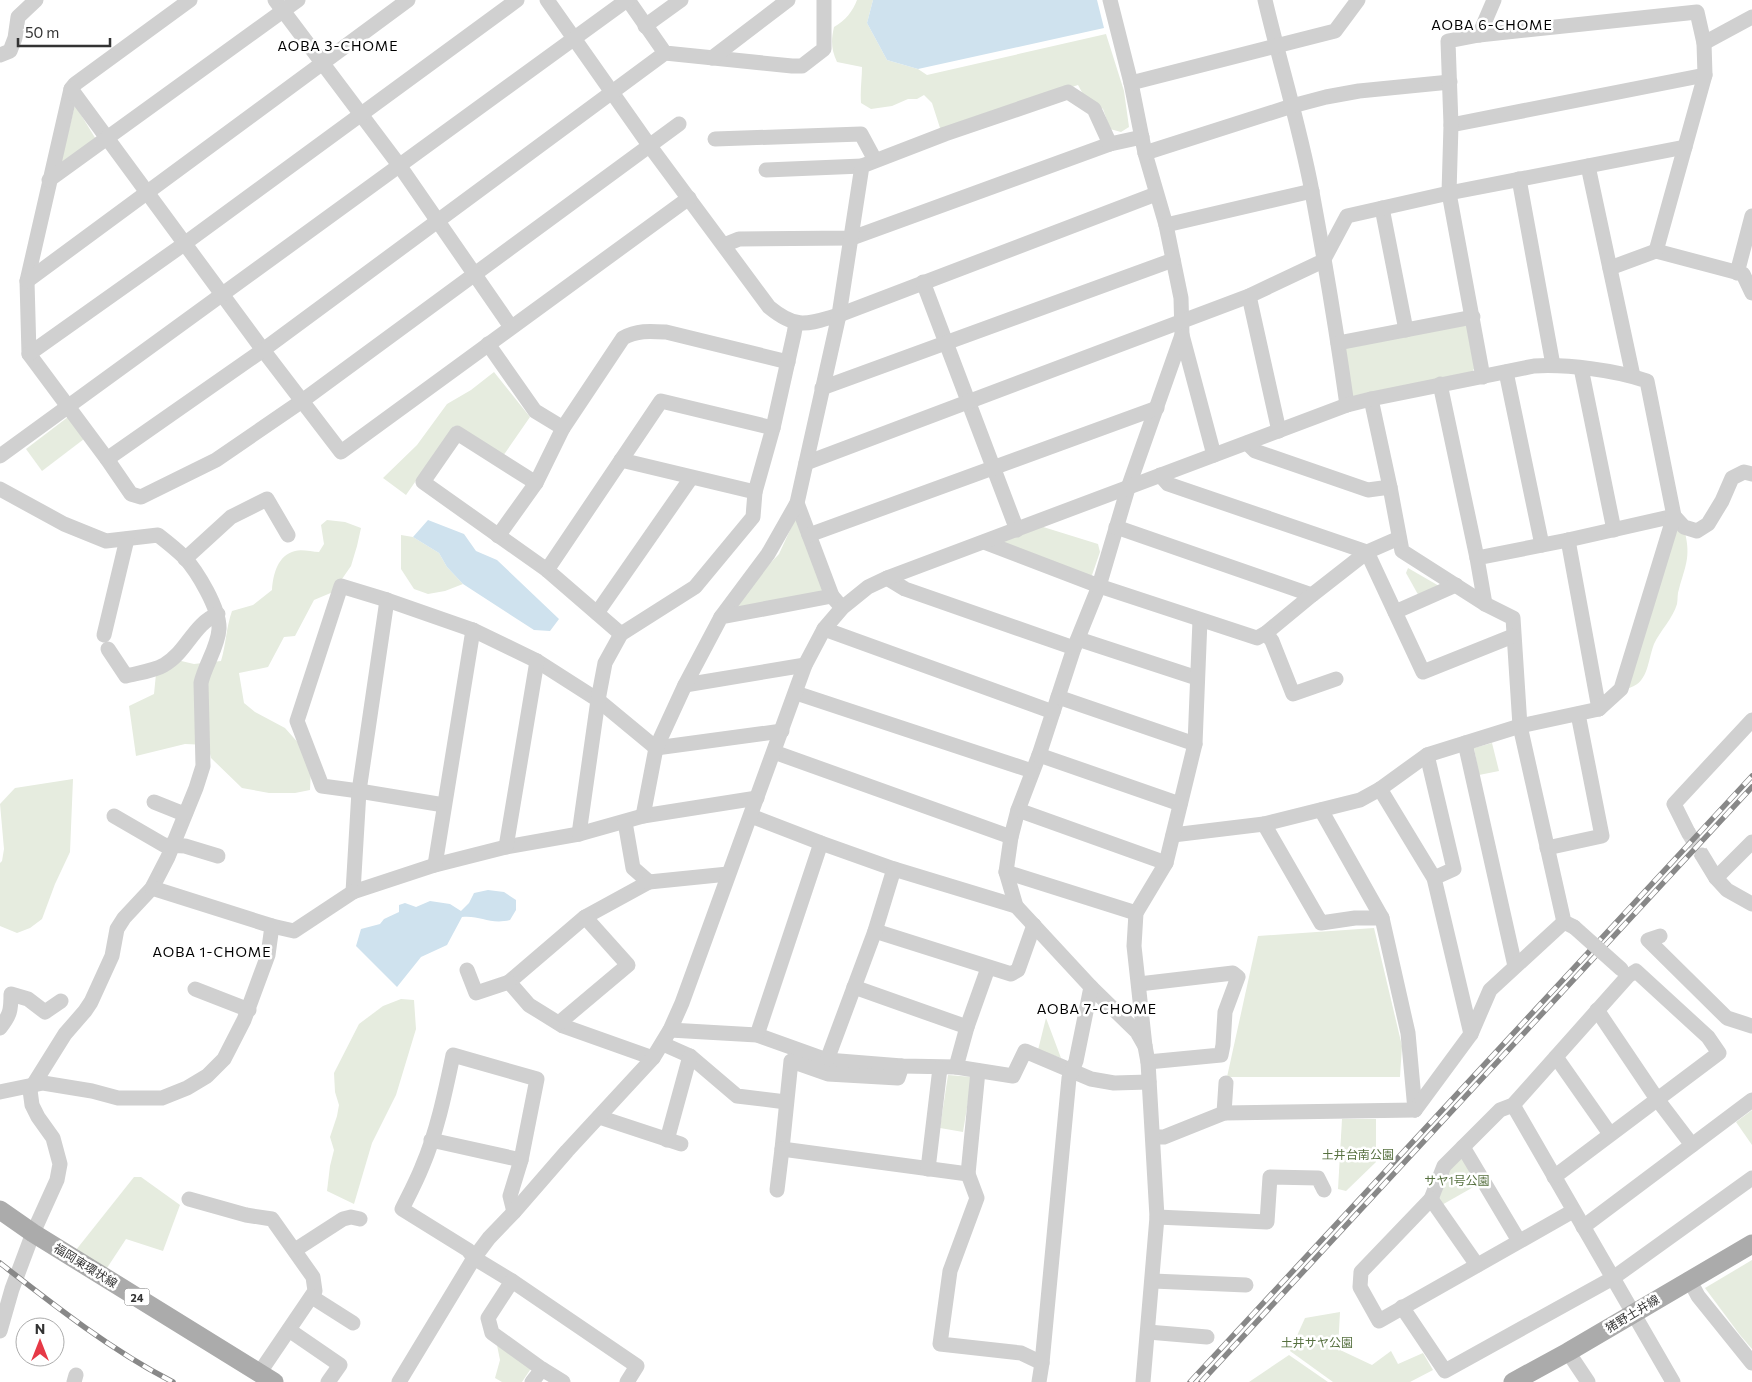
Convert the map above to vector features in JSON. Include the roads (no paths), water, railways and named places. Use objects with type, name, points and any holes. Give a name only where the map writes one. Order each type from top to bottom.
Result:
[{"type":"main road","name":"福岡東環状線","points":[[0,1210],[267,1377]]},
{"type":"main road","name":"猪野土井線","points":[[1513,1382],[1568,1352],[1632,1312],[1752,1244]]},
{"type":"street","points":[[0,55],[10,51],[15,38],[18,17],[36,0]]},
{"type":"street","points":[[190,0],[75,84],[71,89],[27,281],[29,354],[131,494],[141,497],[216,460],[302,401],[679,124]]},
{"type":"street","points":[[49,180],[108,138],[279,5],[298,0]]},
{"type":"street","points":[[27,281],[408,0]]},
{"type":"street","points":[[29,354],[184,244],[516,0]]},
{"type":"street","points":[[547,0],[649,145],[769,307],[784,319],[796,323],[812,322],[839,314],[1156,194]]},
{"type":"street","points":[[0,456],[628,0],[664,53]]},
{"type":"street","points":[[645,26],[681,0]]},
{"type":"street","points":[[712,58],[788,0]]},
{"type":"street","points":[[108,460],[263,350],[664,53],[802,66],[824,49],[824,0]]},
{"type":"street","points":[[1110,0],[1132,82],[1145,153],[1166,225],[1181,298],[1182,328],[1214,455]]},
{"type":"street","points":[[1265,0],[1312,191],[1348,405]]},
{"type":"street","points":[[1132,82],[1335,31],[1358,0]]},
{"type":"street","points":[[1479,36],[1493,0]]},
{"type":"street","points":[[279,5],[399,165],[511,327]]},
{"type":"street","points":[[1483,376],[1449,193],[1451,125],[1448,41],[1694,6],[1704,43],[1705,75],[1656,251]]},
{"type":"street","points":[[1704,43],[1752,17]]},
{"type":"street","points":[[1451,125],[1705,75]]},
{"type":"street","points":[[1145,153],[1326,97],[1359,91],[1450,82]]},
{"type":"street","points":[[71,89],[184,244],[341,452],[689,198]]},
{"type":"street","points":[[766,170],[869,163],[945,134],[1068,92],[1094,109],[1110,144]]},
{"type":"street","points":[[644,816],[656,748],[685,685],[721,617],[768,554],[797,503],[839,314],[852,238],[869,163],[861,134],[715,140]]},
{"type":"street","points":[[724,244],[739,239],[852,238],[1110,144],[1142,137]]},
{"type":"street","points":[[806,463],[968,402],[1182,328],[1323,261],[1347,216],[1449,193],[1685,147]]},
{"type":"street","points":[[1588,166],[1633,376]]},
{"type":"street","points":[[1519,179],[1553,365]]},
{"type":"street","points":[[1166,225],[1312,191]]},
{"type":"street","points":[[1382,208],[1406,330]]},
{"type":"street","points":[[1737,272],[1752,216]]},
{"type":"street","points":[[1610,268],[1656,251],[1743,274],[1752,294]]},
{"type":"street","points":[[822,388],[1173,260]]},
{"type":"street","points":[[923,282],[1017,530]]},
{"type":"street","points":[[1250,296],[1279,431]]},
{"type":"street","points":[[1338,343],[1473,317]]},
{"type":"street","points":[[579,834],[605,663],[621,634],[695,587],[753,517],[755,492],[773,428],[796,323]]},
{"type":"street","points":[[1145,1046],[1137,1032],[1091,988],[1016,906],[1006,872],[1018,810],[1039,755],[1076,644],[1099,586],[1128,488],[1182,328]]},
{"type":"street","points":[[498,536],[536,483],[563,428],[623,338],[647,331],[666,332],[788,362]]},
{"type":"street","points":[[488,344],[535,411],[563,428]]},
{"type":"street","points":[[399,1382],[474,1258],[489,1238],[653,1058],[663,1044],[682,1003],[805,665],[824,629],[842,608],[868,587],[1160,475],[1348,405],[1370,399],[1534,366],[1553,365],[1581,368],[1633,376],[1647,381],[1674,516],[1621,689],[1599,709],[1520,726],[1426,755],[1380,789],[1360,800],[1264,824],[1174,835]]},
{"type":"street","points":[[1581,368],[1614,530]]},
{"type":"street","points":[[1506,372],[1542,545]]},
{"type":"street","points":[[1440,384],[1485,604]]},
{"type":"street","points":[[1370,399],[1402,551],[1485,604],[1513,618],[1520,726],[1547,848],[1569,925],[1624,972],[1636,971],[1708,1038],[1718,1053],[1554,1177]]},
{"type":"street","points":[[547,570],[661,400],[773,428]]},
{"type":"street","points":[[809,535],[1156,408]]},
{"type":"street","points":[[536,483],[457,433],[423,482],[547,570],[621,634]]},
{"type":"street","points":[[1247,443],[1255,451],[1368,490],[1390,487]]},
{"type":"street","points":[[621,460],[755,492]]},
{"type":"street","points":[[1674,516],[1684,527],[1697,531],[1708,524],[1722,501],[1732,478],[1744,472],[1752,474]]},
{"type":"street","points":[[1160,475],[1168,484],[1367,552],[1423,672],[1513,636]]},
{"type":"street","points":[[596,613],[691,478]]},
{"type":"street","points":[[0,488],[64,524],[106,541],[158,535],[185,559],[203,584],[218,614],[219,629],[201,683],[203,766],[186,812],[152,888],[124,918],[117,929],[112,956],[91,1002],[65,1034],[30,1090],[32,1105],[53,1138],[60,1164],[58,1180],[33,1232],[12,1290],[0,1331]]},
{"type":"street","points":[[185,559],[231,517],[267,499],[288,535]]},
{"type":"street","points":[[797,503],[832,596],[842,608]]},
{"type":"street","points":[[1477,558],[1674,516]]},
{"type":"street","points":[[1116,528],[1312,595]]},
{"type":"street","points":[[127,538],[106,642],[126,676],[164,666],[178,654],[208,618],[218,614]]},
{"type":"street","points":[[984,542],[1099,586],[1257,638],[1266,633],[1367,552],[1400,538]]},
{"type":"street","points":[[1568,540],[1599,709]]},
{"type":"street","points":[[888,578],[905,589],[1076,644],[1197,678]]},
{"type":"street","points":[[1395,612],[1456,585]]},
{"type":"street","points":[[444,805],[359,790],[322,786],[297,720],[341,586],[388,600],[473,630],[537,661],[598,700],[656,748],[782,731]]},
{"type":"street","points":[[721,617],[832,596]]},
{"type":"street","points":[[353,892],[359,790],[388,600]]},
{"type":"street","points":[[1143,1382],[1157,1217],[1148,1062],[1134,946],[1136,913],[1166,863],[1195,744],[1200,620]]},
{"type":"street","points":[[824,629],[1053,712]]},
{"type":"street","points":[[434,865],[473,630]]},
{"type":"street","points":[[1266,633],[1272,641],[1293,694],[1336,679]]},
{"type":"street","points":[[506,847],[537,661]]},
{"type":"street","points":[[685,685],[805,665]]},
{"type":"street","points":[[796,693],[1032,771]]},
{"type":"street","points":[[1058,696],[1195,744]]},
{"type":"street","points":[[1547,848],[1602,836],[1578,714]]},
{"type":"street","points":[[1688,832],[1674,804],[1752,720]]},
{"type":"street","points":[[1465,743],[1515,966]]},
{"type":"street","points":[[774,752],[1012,837]]},
{"type":"street","points":[[1039,755],[1180,804]]},
{"type":"street","points":[[1426,755],[1454,869],[1434,878]]},
{"type":"street","points":[[1380,789],[1434,878],[1471,1034]]},
{"type":"street","points":[[152,888],[272,926],[294,931],[353,892],[434,865],[506,847],[579,834],[644,816],[757,798]]},
{"type":"street","points":[[154,802],[178,812],[186,812]]},
{"type":"street","points":[[1018,810],[1166,863]]},
{"type":"street","points":[[1320,810],[1382,918],[1408,1032],[1415,1110]]},
{"type":"street","points":[[114,816],[164,845],[184,846],[218,856]]},
{"type":"street","points":[[751,816],[894,869],[1016,906]]},
{"type":"street","points":[[625,822],[633,868],[649,882]]},
{"type":"street","points":[[1264,824],[1321,923],[1355,918],[1382,918]]},
{"type":"street","points":[[1716,878],[1752,842]]},
{"type":"street","points":[[757,1035],[821,843]]},
{"type":"street","points":[[1702,855],[1716,878],[1727,890],[1752,904]]},
{"type":"street","points":[[827,1060],[876,931],[894,869]]},
{"type":"street","points":[[1006,872],[1136,913]]},
{"type":"street","points":[[467,970],[476,993],[509,982],[585,917],[649,882],[728,874]]},
{"type":"street","points":[[559,1023],[628,965],[585,917]]},
{"type":"street","points":[[876,931],[1011,974],[1018,970],[1034,925]]},
{"type":"street","points":[[1415,1110],[1471,1034],[1490,990],[1515,966],[1569,925]]},
{"type":"street","points":[[1,1088],[43,1083],[92,1091],[118,1098],[162,1098],[187,1088],[207,1076],[224,1059],[237,1036],[268,955],[272,926]]},
{"type":"street","points":[[1660,936],[1648,940],[1727,1018],[1752,1026]]},
{"type":"street","points":[[956,1067],[967,1027],[988,968]]},
{"type":"street","points":[[1573,1211],[1379,1321],[1360,1287],[1361,1272],[1431,1199],[1444,1166],[1500,1110],[1513,1105],[1597,1010],[1624,972]]},
{"type":"street","points":[[1139,984],[1233,973],[1238,977],[1225,1012],[1221,1055],[1148,1062]]},
{"type":"street","points":[[509,982],[529,1005],[563,1026],[653,1058]]},
{"type":"street","points":[[854,987],[967,1027]]},
{"type":"street","points":[[1039,1382],[1069,1078],[1076,1061],[1091,988]]},
{"type":"street","points":[[195,989],[248,1010]]},
{"type":"street","points":[[0,1028],[11,1010],[11,994],[28,998],[45,1012],[61,1001]]},
{"type":"street","points":[[1597,1010],[1657,1099],[1692,1145]]},
{"type":"street","points":[[670,1030],[757,1035],[797,1051],[827,1060],[902,1066],[956,1067],[1013,1076],[1025,1051],[1091,1079],[1114,1083],[1149,1082]]},
{"type":"street","points":[[663,1044],[690,1056],[737,1096],[786,1102]]},
{"type":"street","points":[[514,1212],[510,1196],[521,1160],[538,1079],[452,1056],[444,1098],[432,1140],[402,1209],[468,1250],[474,1258],[512,1281],[637,1366],[627,1382]]},
{"type":"street","points":[[599,1117],[674,1142],[690,1056]]},
{"type":"street","points":[[1556,1057],[1610,1134]]},
{"type":"street","points":[[777,1190],[791,1061],[828,1074],[898,1078],[902,1066]]},
{"type":"street","points":[[928,1169],[940,1068]]},
{"type":"street","points":[[978,1071],[968,1174],[976,1198],[950,1271],[940,1344],[1021,1353],[1042,1363]]},
{"type":"street","points":[[1224,1113],[1226,1083]]},
{"type":"street","points":[[1583,1227],[1752,1100]]},
{"type":"street","points":[[1513,1105],[1673,1382]]},
{"type":"street","points":[[1153,1137],[1164,1136],[1224,1113],[1415,1110]]},
{"type":"street","points":[[432,1140],[521,1160]]},
{"type":"street","points":[[1463,1147],[1519,1241]]},
{"type":"street","points":[[782,1149],[968,1174]]},
{"type":"street","points":[[1157,1217],[1267,1222],[1270,1177],[1318,1178],[1324,1190]]},
{"type":"street","points":[[1402,1308],[1445,1371],[1613,1278],[1752,1178]]},
{"type":"street","points":[[189,1199],[246,1215],[272,1219],[313,1277],[315,1291],[289,1330],[267,1377]]},
{"type":"street","points":[[1431,1199],[1477,1265]]},
{"type":"street","points":[[295,1250],[343,1220],[351,1217],[360,1219]]},
{"type":"street","points":[[1689,1279],[1698,1296],[1752,1363]]},
{"type":"street","points":[[0,1280],[12,1290]]},
{"type":"street","points":[[512,1281],[488,1318],[492,1333],[563,1382]]},
{"type":"street","points":[[1153,1281],[1246,1285]]},
{"type":"street","points":[[312,1297],[353,1323]]},
{"type":"street","points":[[289,1330],[340,1365],[328,1382]]},
{"type":"street","points":[[1148,1332],[1207,1336]]},
{"type":"street","points":[[1568,1352],[1588,1382]]},
{"type":"street","points":[[532,1382],[542,1369]]},
{"type":"water","points":[[873,0],[1097,0],[1104,28],[918,69],[887,60],[867,23]]},
{"type":"water","points":[[428,520],[464,534],[476,551],[497,560],[559,619],[550,631],[534,630],[463,584],[447,567],[439,553],[413,537]]},
{"type":"water","points":[[488,890],[504,892],[516,900],[516,910],[510,920],[491,921],[474,917],[462,917],[447,945],[421,957],[397,987],[356,946],[361,929],[380,924],[384,919],[399,912],[399,905],[405,903],[416,907],[430,901],[450,904],[461,911],[469,903],[474,893]]},
{"type":"tunnel","points":[[1688,832],[1702,855]]},
{"type":"railway","points":[[1190,1382],[1752,776]]},
{"type":"railway","points":[[1201,1382],[1752,787]]},
{"type":"railway","points":[[0,1263],[106,1342],[173,1382]]},
{"type":"district","name":"AOBA 6-CHOME","points":[[1492,24]]},
{"type":"district","name":"AOBA 3-CHOME","points":[[338,45]]},
{"type":"district","name":"AOBA 1-CHOME","points":[[212,951]]},
{"type":"district","name":"AOBA 7-CHOME","points":[[1097,1008]]},
{"type":"park label","name":"土井台南公園","points":[[1358,1154]]},
{"type":"park label","name":"サヤ1号公園","points":[[1457,1180]]},
{"type":"park label","name":"土井サヤ公園","points":[[1317,1342]]}]
